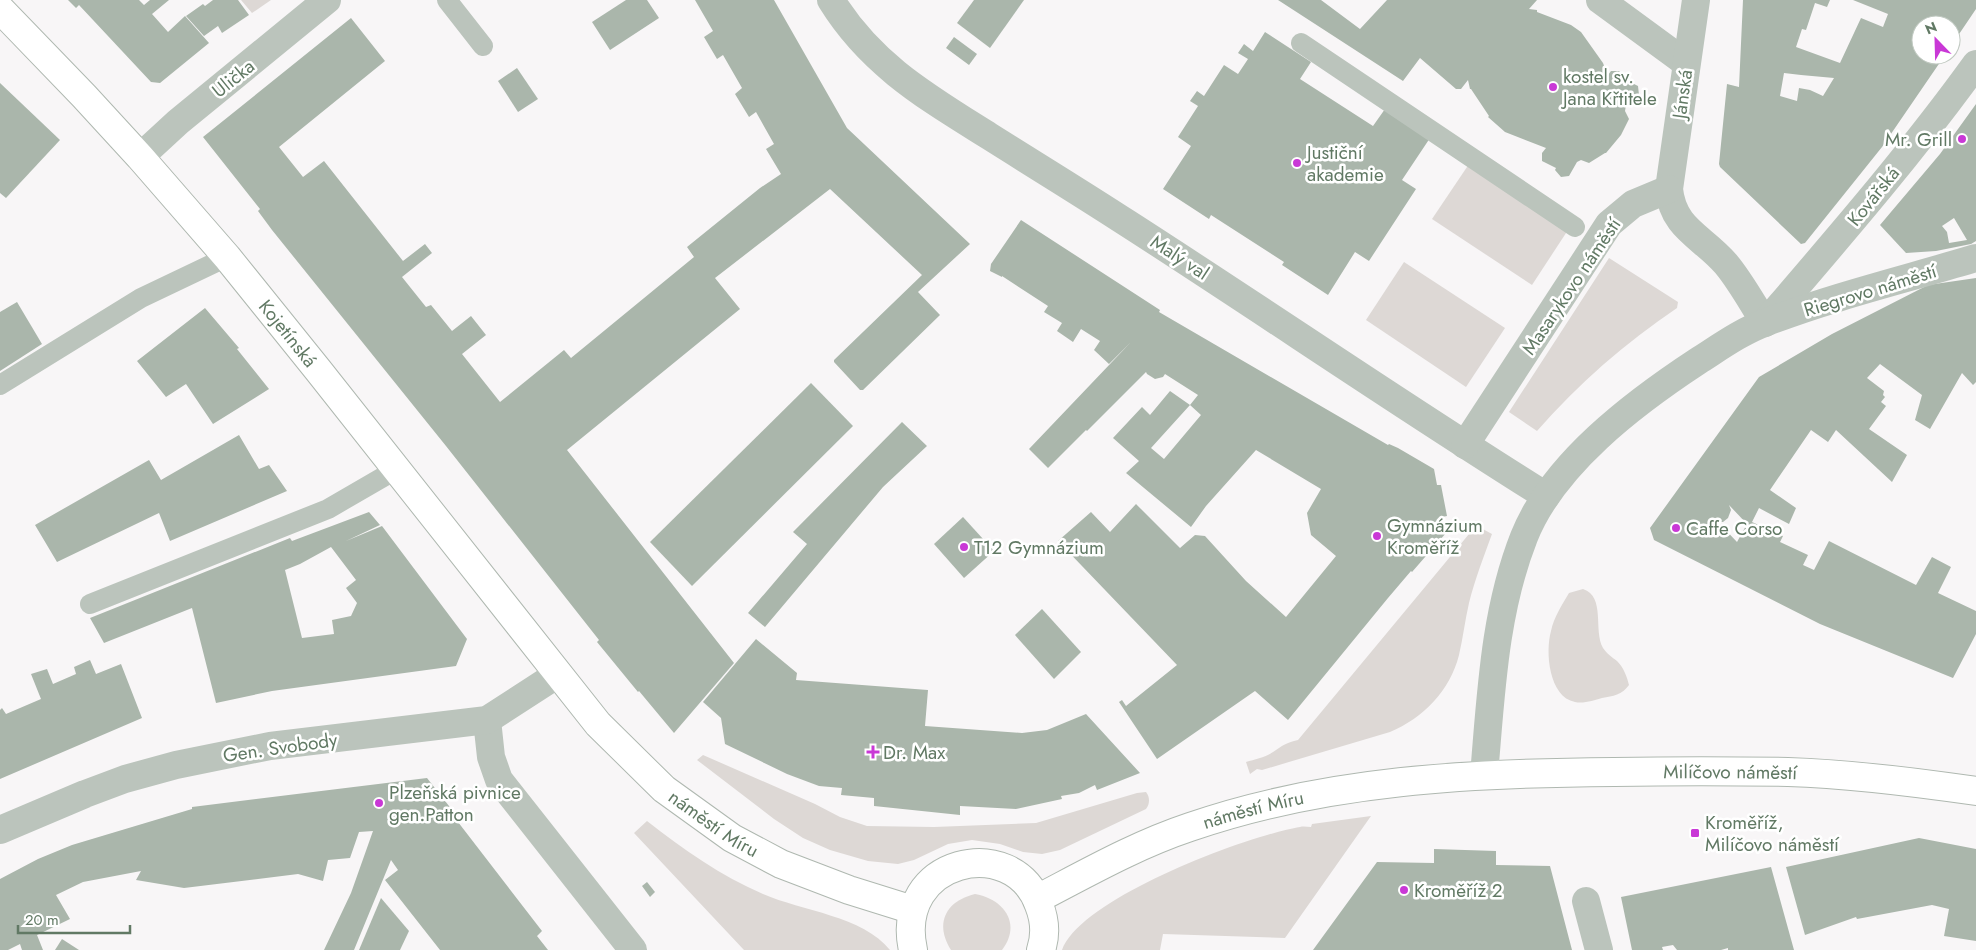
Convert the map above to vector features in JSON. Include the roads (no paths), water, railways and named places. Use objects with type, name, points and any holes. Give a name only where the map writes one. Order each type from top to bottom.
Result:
[{"type":"main road","name":"Kojetínská","points":[[0,9],[140,158],[226,258],[397,469],[558,674]]},
{"type":"main road","name":"náměstí Míru","points":[[558,674],[598,724],[664,789],[732,838],[781,864],[848,890],[913,910]]},
{"type":"main road","name":"Milíčovo náměstí","points":[[1484,775],[1655,771],[1791,772],[1906,781],[1976,791]]},
{"type":"main road","name":"náměstí Míru","points":[[1037,899],[1119,855],[1189,827],[1251,809],[1368,785],[1484,775]]},
{"type":"main road","points":[[913,950],[910,937],[913,910],[917,899],[932,880],[948,870],[965,864],[990,864],[1012,873],[1030,889],[1037,899],[1043,914],[1045,930],[1041,950]]},
{"type":"street","name":"Ulička","points":[[140,158],[178,122],[327,0]]},
{"type":"street","name":"Malý val","points":[[831,0],[848,26],[867,48],[911,87],[1126,222],[1465,445],[1546,496]]},
{"type":"street","points":[[1600,0],[1686,63]]},
{"type":"street","name":"Jánská","points":[[1669,189],[1696,0]]},
{"type":"street","name":"Kovářská","points":[[1765,323],[1841,236],[1950,100],[1976,64]]},
{"type":"street","name":"Masarykovo náměstí","points":[[1465,445],[1609,224],[1633,204],[1669,189]]},
{"type":"street","points":[[1484,775],[1494,670],[1506,596],[1525,535],[1546,496],[1596,440],[1637,405],[1677,375],[1724,344],[1765,323],[1727,265],[1675,215],[1670,203],[1669,189]]},
{"type":"street","name":"Riegrovo náměstí","points":[[1765,323],[1829,300],[1976,258]]},
{"type":"street","name":"Gen. Svobody","points":[[0,830],[85,794],[176,765],[270,746],[486,720],[558,674]]},
{"type":"street","points":[[486,720],[490,758],[499,780],[633,950]]},
{"type":"street","points":[[1586,901],[1599,950]]},
{"type":"lane","points":[[447,0],[483,46]]},
{"type":"lane","points":[[1301,43],[1575,227]]},
{"type":"lane","points":[[0,385],[141,298],[226,258]]},
{"type":"lane","points":[[90,604],[328,509],[397,469]]},
{"type":"place","name":"kostel sv. Jana Křtitele","points":[[1553,87]]},
{"type":"place","name":"Mr. Grill","points":[[1962,139]]},
{"type":"place","name":"Justiční akademie","points":[[1297,163]]},
{"type":"place","name":"Caffe Corso","points":[[1676,528]]},
{"type":"place","name":"Gymnázium Kroměříž","points":[[1377,536]]},
{"type":"place","name":"T12 Gymnázium","points":[[964,547]]},
{"type":"place","name":"Dr. Max","points":[[873,752]]},
{"type":"place","name":"Plzeňská pivnice gen.Patton","points":[[379,803]]},
{"type":"place","name":"Kroměříž, Milíčovo náměstí","points":[[1695,833]]},
{"type":"place","name":"Kroměříž 2","points":[[1404,890]]}]
